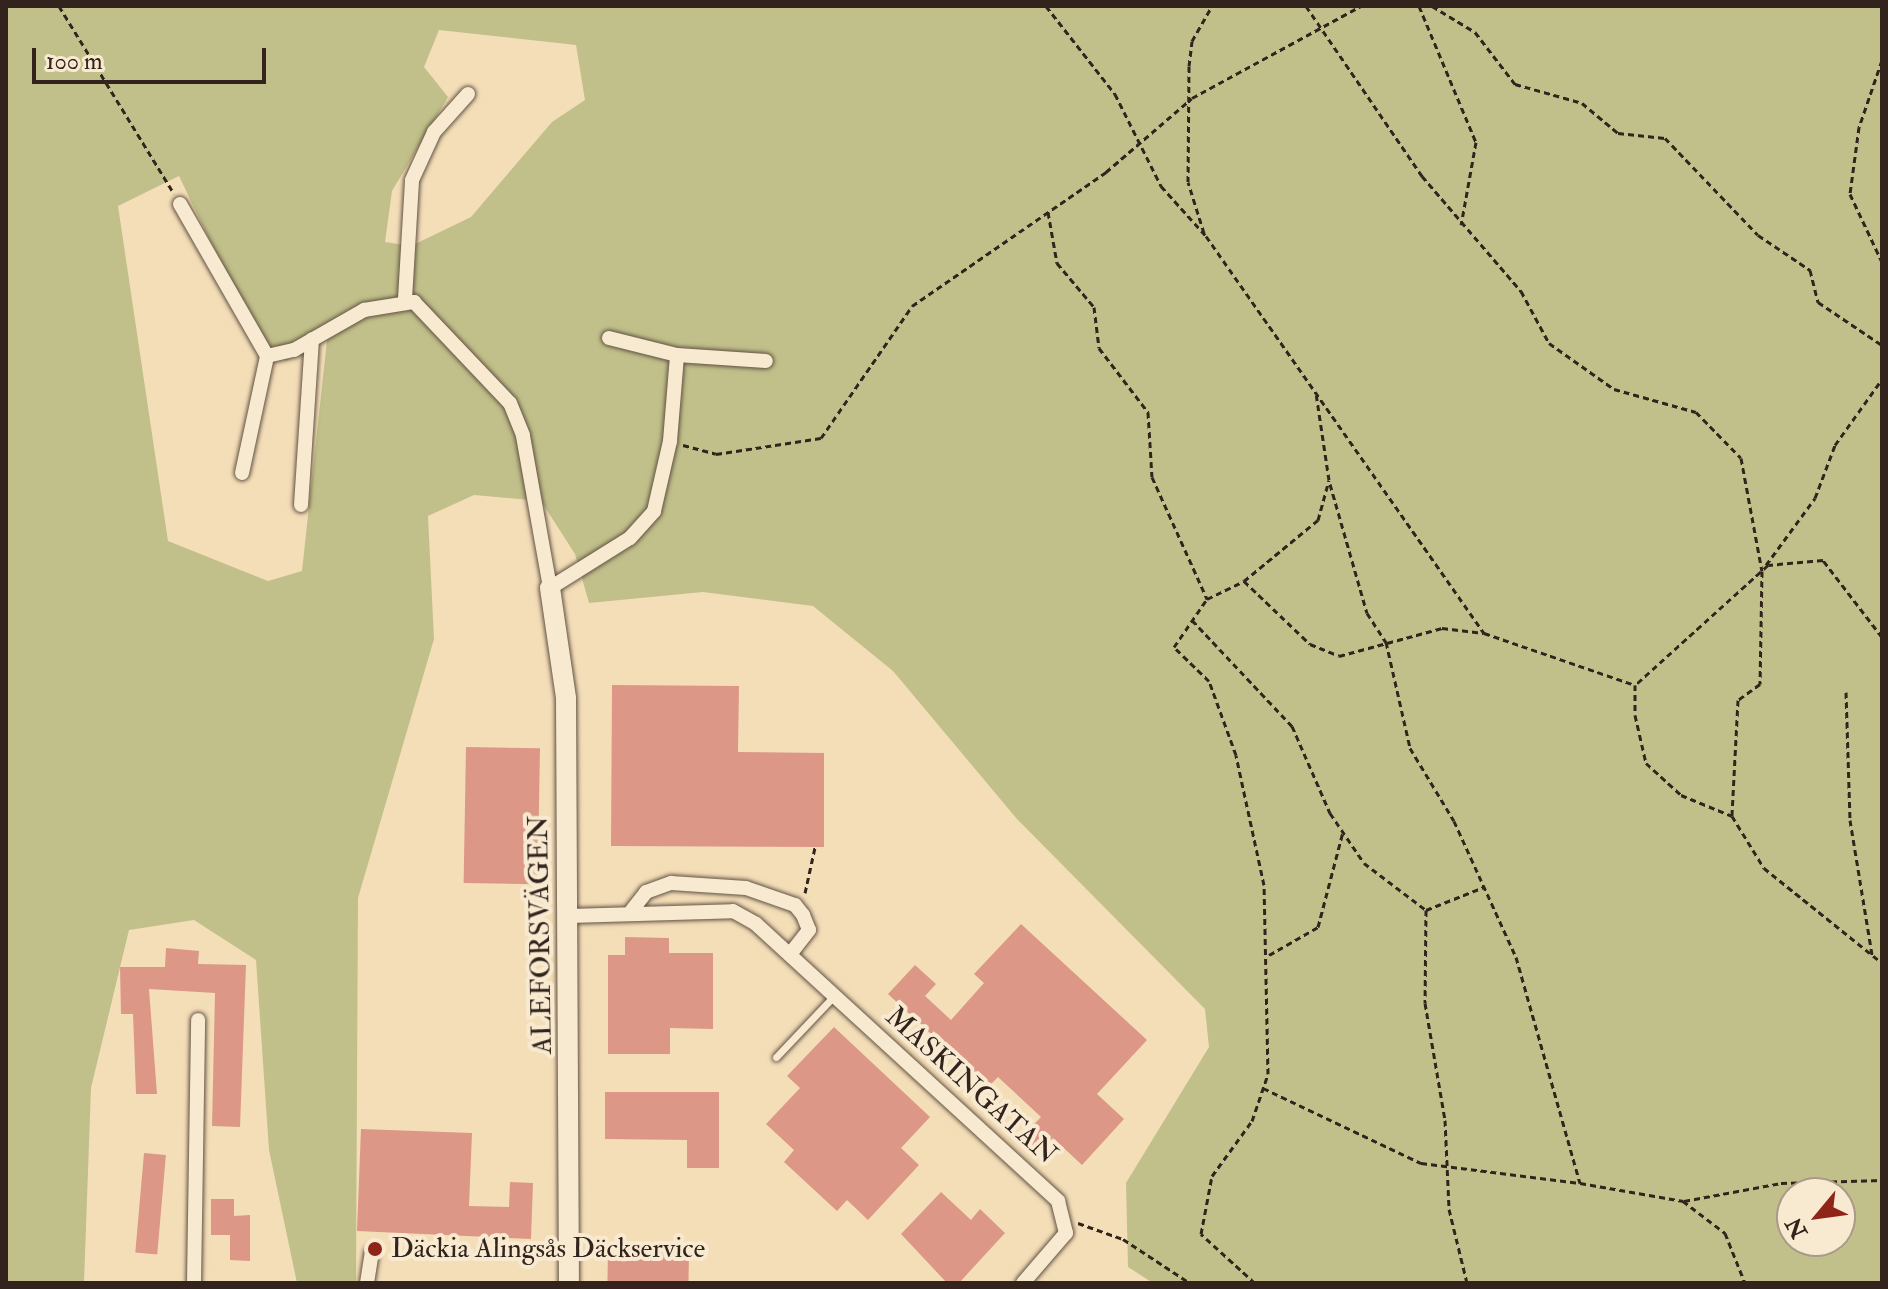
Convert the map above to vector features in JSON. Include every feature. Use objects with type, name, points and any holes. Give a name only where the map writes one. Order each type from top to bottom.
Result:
[{"type":"street","points":[[267,356],[312,339],[364,310],[405,299],[412,180],[434,132],[468,94]]},
{"type":"street","points":[[180,204],[267,356],[242,473]]},
{"type":"street","name":"ALEFORSVÄGEN","points":[[405,299],[426,312],[510,403],[523,436],[550,588],[566,698],[569,1283]]},
{"type":"street","points":[[609,338],[677,355],[766,361]]},
{"type":"street","points":[[301,505],[312,339]]},
{"type":"street","points":[[550,588],[630,538],[654,511],[670,441],[677,355]]},
{"type":"street","points":[[629,914],[646,892],[671,883],[746,888],[795,905],[809,930],[790,954]]},
{"type":"street","name":"MASKINGATAN","points":[[569,916],[733,911],[790,954],[833,997],[1058,1201],[1068,1219]]},
{"type":"street","points":[[194,1283],[198,1020]]},
{"type":"street","points":[[1023,1283],[1066,1233],[1068,1219]]},
{"type":"street","points":[[367,1283],[372,1252]]},
{"type":"lane","points":[[776,1057],[833,997]]},
{"type":"path","points":[[59,6],[180,204]]},
{"type":"path","points":[[1046,6],[1115,94],[1161,186],[1206,236],[1484,633]]},
{"type":"path","points":[[1206,236],[1188,182],[1192,41],[1212,6]]},
{"type":"path","points":[[1306,6],[1318,30],[1460,227],[1521,291],[1549,343],[1614,389],[1696,412],[1741,458],[1762,571],[1760,684],[1738,700],[1732,816],[1764,868],[1882,963]]},
{"type":"path","points":[[670,441],[716,454],[821,438],[912,306],[1106,172],[1192,98],[1361,6]]},
{"type":"path","points":[[1419,6],[1476,142],[1460,227]]},
{"type":"path","points":[[1432,6],[1475,32],[1515,84],[1582,103],[1618,133],[1665,138],[1758,235],[1810,270],[1818,302],[1882,345]]},
{"type":"path","points":[[1882,60],[1859,127],[1850,194],[1882,262]]},
{"type":"path","points":[[1048,212],[1057,263],[1094,307],[1099,348],[1148,412],[1152,477],[1207,599]]},
{"type":"path","points":[[1635,685],[1762,571],[1815,498],[1835,445],[1882,379]]},
{"type":"path","points":[[1316,393],[1329,480],[1367,613],[1386,642],[1410,748],[1484,887],[1516,957],[1580,1183]]},
{"type":"path","points":[[1255,1283],[1201,1234],[1212,1176],[1252,1121],[1263,1088],[1269,955],[1264,885],[1236,755],[1209,681],[1174,647],[1207,599],[1244,581],[1318,520],[1329,480]]},
{"type":"path","points":[[1762,571],[1823,560],[1882,637]]},
{"type":"path","points":[[1244,581],[1310,644],[1339,656],[1442,628],[1484,633],[1635,685]]},
{"type":"path","points":[[1192,620],[1292,726],[1343,832],[1364,863],[1426,910]]},
{"type":"path","points":[[1635,685],[1646,763],[1681,795],[1732,816]]},
{"type":"path","points":[[1846,692],[1850,820],[1872,955]]},
{"type":"path","points":[[1269,955],[1318,927],[1343,832]]},
{"type":"path","points":[[795,905],[813,876],[815,847]]},
{"type":"path","points":[[1426,910],[1484,887]]},
{"type":"path","points":[[1426,910],[1425,1003],[1447,1170],[1467,1283]]},
{"type":"path","points":[[1263,1088],[1447,1170],[1580,1183],[1683,1201],[1781,1183],[1882,1180]]},
{"type":"path","points":[[1683,1201],[1725,1233],[1745,1283]]},
{"type":"path","points":[[1068,1219],[1123,1239],[1190,1283]]},
{"type":"shaded area","points":[[6,6],[1882,6],[1882,1283],[1153,1283],[1128,1267],[1126,1183],[1209,1047],[1205,1009],[1017,819],[893,671],[813,606],[703,592],[589,603],[575,554],[541,501],[474,495],[428,516],[434,639],[358,898],[356,1283],[297,1283],[269,1150],[256,960],[194,920],[129,930],[91,1088],[84,1283],[6,1283]],"holes":[[[439,30],[576,45],[585,100],[552,122],[471,217],[411,246],[385,242],[392,191],[448,97],[424,67]],[[179,176],[260,344],[286,361],[327,340],[302,571],[268,581],[168,541],[118,206]]]},
{"type":"building","points":[[612,685],[739,686],[738,752],[824,753],[824,847],[611,846]]},
{"type":"building","points":[[466,747],[540,748],[538,884],[464,883]]},
{"type":"building","points":[[1021,924],[1147,1040],[1097,1094],[1124,1119],[1082,1165],[1053,1138],[1038,1155],[1020,1139],[1041,1117],[998,1077],[988,1087],[888,994],[915,965],[936,984],[925,996],[951,1020],[984,983],[974,974]]},
{"type":"building","points":[[625,937],[669,938],[669,953],[713,953],[713,1029],[670,1028],[670,1054],[608,1054],[608,955],[625,955]]},
{"type":"building","points":[[166,948],[199,951],[198,964],[246,965],[240,1127],[212,1126],[215,993],[149,989],[157,1094],[136,1094],[133,1014],[121,1014],[120,967],[165,967]]},
{"type":"building","points":[[834,1027],[930,1117],[901,1148],[919,1165],[868,1220],[847,1200],[837,1211],[784,1162],[794,1150],[766,1124],[800,1088],[787,1076]]},
{"type":"building","points":[[605,1092],[719,1092],[719,1168],[687,1168],[687,1140],[605,1139]]},
{"type":"building","points":[[361,1129],[472,1133],[469,1206],[509,1207],[510,1182],[533,1183],[531,1239],[357,1231]]},
{"type":"building","points":[[144,1153],[166,1155],[157,1255],[135,1253]]},
{"type":"building","points":[[941,1192],[971,1220],[980,1209],[1005,1233],[959,1283],[947,1283],[901,1234]]},
{"type":"building","points":[[211,1199],[234,1199],[234,1216],[250,1215],[250,1261],[230,1260],[230,1235],[211,1235]]},
{"type":"building","points":[[608,1251],[689,1252],[688,1283],[607,1283]]},
{"type":"place","name":"Däckia Alingsås Däckservice","points":[[375,1249]]}]
